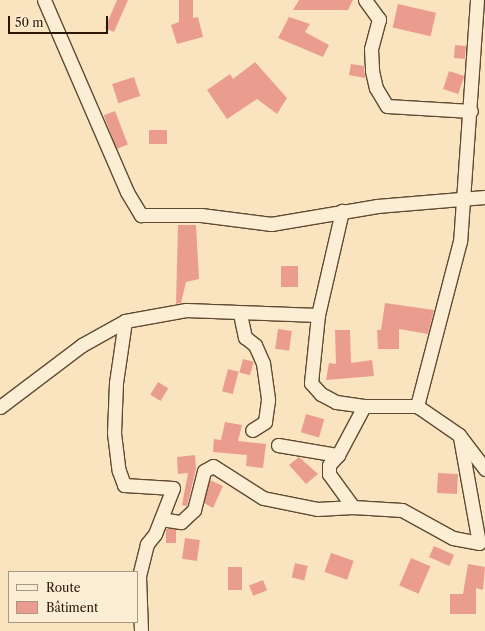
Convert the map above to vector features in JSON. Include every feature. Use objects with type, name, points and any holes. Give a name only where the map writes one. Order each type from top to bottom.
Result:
[{"type":"street","points":[[44,0],[128,192],[141,215],[201,215],[271,224],[342,211],[485,197]]},
{"type":"street","points":[[365,0],[379,20],[371,48],[372,71],[376,88],[387,106],[471,111]]},
{"type":"street","points":[[417,406],[460,241],[471,111],[477,0]]},
{"type":"street","points":[[342,211],[318,315],[311,383],[336,402],[364,406],[417,406],[459,435],[485,469]]},
{"type":"street","points":[[0,407],[82,345],[125,321],[186,310],[240,314],[318,315]]},
{"type":"street","points":[[240,314],[245,337],[255,345],[263,364],[268,400],[265,422],[252,430]]},
{"type":"street","points":[[125,321],[116,383],[115,449],[124,485],[173,488],[161,519],[147,544],[140,576],[141,631]]},
{"type":"street","points":[[353,507],[329,474],[329,465],[338,455],[364,406]]},
{"type":"street","points":[[161,519],[181,522],[194,510],[204,471],[213,466],[263,498],[317,509],[353,507],[402,510],[453,538],[482,545],[459,435]]},
{"type":"street","points":[[278,445],[338,455]]},
{"type":"building","points":[[117,0],[128,0],[114,32],[105,28]]},
{"type":"building","points":[[179,0],[193,0],[193,18],[198,17],[203,37],[177,44],[171,25],[179,22]]},
{"type":"building","points":[[299,0],[353,0],[348,10],[293,10]]},
{"type":"building","points":[[398,4],[436,13],[431,36],[393,27]]},
{"type":"building","points":[[289,17],[310,24],[305,32],[329,45],[323,57],[278,38]]},
{"type":"building","points":[[455,45],[466,46],[465,59],[454,58]]},
{"type":"building","points":[[255,62],[287,98],[277,114],[257,99],[227,119],[207,90],[230,74],[233,79]]},
{"type":"building","points":[[351,64],[364,66],[365,78],[349,75]]},
{"type":"building","points":[[449,71],[464,76],[458,94],[443,89]]},
{"type":"building","points":[[134,77],[140,96],[118,103],[112,84]]},
{"type":"building","points":[[115,111],[128,145],[117,149],[104,115]]},
{"type":"building","points":[[149,130],[167,130],[167,144],[149,144]]},
{"type":"building","points":[[178,225],[196,225],[199,279],[186,282],[181,303],[176,304]]},
{"type":"building","points":[[281,266],[298,266],[298,287],[281,287]]},
{"type":"building","points":[[385,303],[434,310],[428,334],[399,329],[399,349],[378,349],[377,330],[381,330]]},
{"type":"building","points":[[278,329],[292,331],[289,351],[275,349]]},
{"type":"building","points":[[335,330],[350,330],[351,363],[372,360],[374,376],[326,380],[329,363],[336,364]]},
{"type":"building","points":[[243,359],[254,362],[250,375],[239,373]]},
{"type":"building","points":[[228,369],[239,372],[233,394],[222,391]]},
{"type":"building","points":[[158,382],[168,388],[161,401],[150,395]]},
{"type":"building","points":[[306,414],[324,419],[319,438],[301,432]]},
{"type":"building","points":[[225,422],[242,425],[238,441],[266,444],[263,468],[246,466],[247,455],[213,452],[214,439],[221,440]]},
{"type":"building","points":[[195,455],[196,469],[187,506],[182,505],[188,473],[178,474],[177,457]]},
{"type":"building","points":[[299,457],[318,474],[306,484],[289,465]]},
{"type":"building","points":[[438,473],[458,474],[457,494],[437,493]]},
{"type":"building","points":[[210,480],[223,486],[213,508],[204,503]]},
{"type":"building","points":[[166,529],[176,529],[176,543],[166,543]]},
{"type":"building","points":[[185,538],[200,540],[197,561],[182,559]]},
{"type":"building","points":[[434,546],[454,555],[449,566],[429,557]]},
{"type":"building","points":[[331,553],[354,561],[347,580],[324,572]]},
{"type":"building","points":[[411,558],[430,566],[419,594],[399,586]]},
{"type":"building","points":[[295,563],[308,566],[304,581],[292,578]]},
{"type":"building","points":[[468,564],[485,567],[483,590],[476,588],[476,614],[450,614],[450,594],[463,594]]},
{"type":"building","points":[[228,567],[242,567],[242,590],[228,590]]},
{"type":"building","points":[[263,580],[267,590],[253,596],[249,586]]}]
